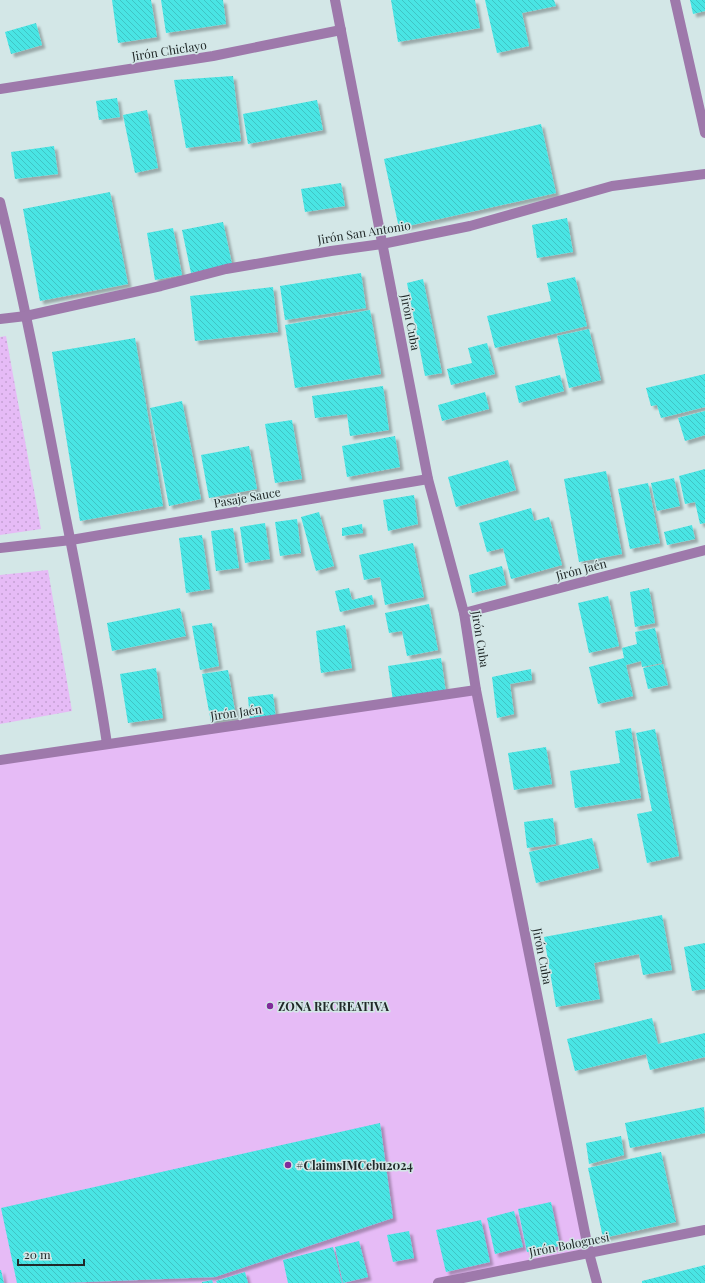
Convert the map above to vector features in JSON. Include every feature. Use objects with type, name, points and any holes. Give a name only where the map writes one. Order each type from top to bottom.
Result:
[{"type":"street","name":"Jirón Cuba","points":[[335,0],[428,479],[464,613],[476,690],[589,1253],[597,1283]]},
{"type":"street","points":[[675,0],[705,133]]},
{"type":"street","name":"Jirón Chiclayo","points":[[0,89],[213,56],[341,30]]},
{"type":"street","name":"Jirón San Antonio","points":[[0,319],[26,316],[160,286],[226,269],[331,250],[382,244],[470,226],[612,186],[705,174]]},
{"type":"street","points":[[0,202],[26,316],[71,540],[96,671],[107,744]]},
{"type":"street","name":"Pasaje Sauce","points":[[0,548],[71,540],[428,479]]},
{"type":"street","name":"Jirón Jaén","points":[[464,613],[705,550]]},
{"type":"street","name":"Jirón Jaén","points":[[0,760],[476,690]]},
{"type":"street","name":"Jirón Bolognesi","points":[[438,1283],[705,1230]]},
{"type":"shaded area","points":[[6,336],[41,529],[0,535],[0,337]]},
{"type":"shaded area","points":[[48,570],[72,711],[0,724],[0,575]]},
{"type":"shaded area","name":"ZONA RECREATIVA","points":[[476,690],[589,1253],[449,1283],[0,1283],[0,760]]},
{"type":"building","points":[[112,0],[151,0],[157,37],[118,43]]},
{"type":"building","points":[[161,0],[223,0],[226,24],[166,33]]},
{"type":"building","points":[[391,0],[475,0],[480,28],[398,42]]},
{"type":"building","points":[[485,0],[554,0],[556,6],[522,13],[529,46],[497,53]]},
{"type":"building","points":[[690,0],[705,0],[705,11],[693,14]]},
{"type":"building","points":[[36,23],[42,45],[11,54],[5,32]]},
{"type":"building","points":[[233,76],[241,141],[186,148],[174,80]]},
{"type":"building","points":[[117,98],[120,117],[99,120],[96,101]]},
{"type":"building","points":[[317,100],[323,130],[248,144],[243,114]]},
{"type":"building","points":[[147,110],[158,168],[135,173],[123,115]]},
{"type":"building","points":[[541,124],[556,193],[399,228],[384,159]]},
{"type":"building","points":[[54,146],[58,174],[15,179],[11,152]]},
{"type":"building","points":[[341,183],[345,206],[305,212],[301,189]]},
{"type":"building","points":[[110,192],[128,284],[40,301],[23,209]]},
{"type":"building","points":[[567,218],[573,252],[537,258],[532,225]]},
{"type":"building","points":[[223,222],[232,264],[191,273],[182,230]]},
{"type":"building","points":[[173,228],[182,275],[155,280],[147,233]]},
{"type":"building","points":[[361,273],[366,308],[285,320],[280,286]]},
{"type":"building","points":[[575,277],[587,326],[495,348],[487,316],[551,301],[547,283]]},
{"type":"building","points":[[423,279],[442,373],[425,376],[407,283]]},
{"type":"building","points":[[273,287],[278,332],[195,341],[190,296]]},
{"type":"building","points":[[370,310],[381,374],[295,388],[285,325]]},
{"type":"building","points":[[589,329],[601,380],[569,388],[557,336]]},
{"type":"building","points":[[135,338],[163,506],[80,521],[52,352]]},
{"type":"building","points":[[487,343],[495,374],[451,385],[447,369],[472,363],[468,348]]},
{"type":"building","points":[[705,374],[705,407],[661,418],[657,405],[651,406],[646,388]]},
{"type":"building","points":[[560,375],[564,391],[519,403],[515,386]]},
{"type":"building","points":[[383,386],[389,430],[350,436],[347,414],[315,418],[312,396]]},
{"type":"building","points":[[485,392],[489,409],[442,421],[438,405]]},
{"type":"building","points":[[182,401],[201,499],[169,506],[150,408]]},
{"type":"building","points":[[705,411],[705,435],[685,441],[678,418]]},
{"type":"building","points":[[292,420],[302,479],[275,483],[265,424]]},
{"type":"building","points":[[395,436],[400,467],[347,477],[342,446]]},
{"type":"building","points":[[249,446],[257,489],[209,498],[201,455]]},
{"type":"building","points":[[508,460],[516,490],[456,507],[448,477]]},
{"type":"building","points":[[705,469],[705,523],[700,524],[695,502],[685,504],[679,476]]},
{"type":"building","points":[[606,471],[622,554],[579,562],[564,479]]},
{"type":"building","points":[[674,478],[680,506],[657,511],[651,483]]},
{"type":"building","points":[[648,483],[660,543],[630,549],[618,489]]},
{"type":"building","points":[[414,495],[418,524],[388,531],[383,500]]},
{"type":"building","points":[[531,508],[534,521],[549,517],[562,565],[511,579],[503,548],[487,552],[479,523]]},
{"type":"building","points":[[319,512],[334,566],[316,571],[301,517]]},
{"type":"building","points":[[297,519],[301,553],[280,556],[275,522]]},
{"type":"building","points":[[265,523],[270,559],[245,563],[240,527]]},
{"type":"building","points":[[362,524],[363,533],[342,536],[342,528]]},
{"type":"building","points":[[692,525],[695,539],[667,545],[664,532]]},
{"type":"building","points":[[233,528],[239,568],[216,571],[211,531]]},
{"type":"building","points":[[202,535],[210,589],[186,593],[179,538]]},
{"type":"building","points":[[413,543],[424,597],[385,605],[380,577],[364,580],[359,555]]},
{"type":"building","points":[[502,566],[506,585],[472,593],[469,575]]},
{"type":"building","points":[[349,588],[352,600],[372,595],[374,604],[340,612],[335,591]]},
{"type":"building","points":[[649,588],[655,623],[635,627],[630,592]]},
{"type":"building","points":[[608,596],[619,646],[589,653],[578,603]]},
{"type":"building","points":[[429,604],[438,650],[407,656],[402,631],[389,633],[385,613]]},
{"type":"building","points":[[180,608],[186,636],[112,651],[107,623]]},
{"type":"building","points":[[212,623],[219,666],[200,670],[192,626]]},
{"type":"building","points":[[345,625],[352,668],[321,673],[316,631]]},
{"type":"building","points":[[655,628],[662,663],[642,667],[641,661],[626,665],[633,696],[598,704],[589,667],[624,658],[622,648],[637,644],[635,632]]},
{"type":"building","points":[[441,658],[446,693],[393,701],[388,666]]},
{"type":"building","points":[[663,664],[668,685],[648,689],[643,668]]},
{"type":"building","points":[[156,668],[163,718],[128,723],[120,674]]},
{"type":"building","points":[[531,669],[532,680],[510,684],[514,714],[497,718],[492,677]]},
{"type":"building","points":[[228,670],[236,717],[211,722],[202,674]]},
{"type":"building","points":[[273,694],[276,719],[250,721],[248,697]]},
{"type":"building","points":[[631,728],[641,798],[575,808],[570,771],[620,763],[615,731]]},
{"type":"building","points":[[655,729],[679,856],[647,863],[637,814],[652,811],[636,733]]},
{"type":"building","points":[[546,747],[552,784],[514,790],[508,753]]},
{"type":"building","points":[[553,818],[556,844],[527,848],[524,822]]},
{"type":"building","points":[[592,838],[599,868],[536,883],[529,852]]},
{"type":"building","points":[[662,915],[672,970],[643,975],[639,954],[594,963],[600,999],[556,1007],[544,937]]},
{"type":"building","points":[[705,943],[705,989],[692,991],[684,947]]},
{"type":"building","points":[[652,1018],[658,1044],[705,1033],[705,1057],[650,1070],[646,1054],[575,1071],[567,1039]]},
{"type":"building","points":[[704,1107],[705,1133],[630,1148],[625,1123]]},
{"type":"building","name":"#ClaimsIMCebu2024","points":[[380,1123],[393,1218],[215,1277],[61,1283],[17,1283],[1,1208]]},
{"type":"building","points":[[621,1136],[624,1155],[589,1164],[586,1143]]},
{"type":"building","points":[[661,1152],[676,1222],[603,1238],[588,1168]]},
{"type":"building","points":[[551,1202],[560,1246],[527,1252],[518,1209]]},
{"type":"building","points":[[514,1211],[523,1247],[495,1254],[487,1218]]},
{"type":"building","points":[[481,1220],[490,1262],[446,1272],[436,1230]]},
{"type":"building","points":[[409,1231],[414,1258],[393,1262],[387,1235]]},
{"type":"building","points":[[359,1241],[368,1277],[343,1283],[335,1247]]},
{"type":"building","points":[[333,1247],[342,1283],[288,1283],[283,1260]]},
{"type":"building","points":[[705,1265],[705,1283],[642,1283],[642,1281]]},
{"type":"building","points":[[1,1270],[4,1283],[0,1283]]},
{"type":"building","points":[[245,1272],[248,1283],[217,1283],[216,1281]]},
{"type":"building","points":[[212,1280],[213,1283],[202,1283],[202,1282]]},
{"type":"place","name":"ZONA RECREATIVA","points":[[270,1006]]},
{"type":"place","name":"#ClaimsIMCebu2024","points":[[288,1165]]}]
